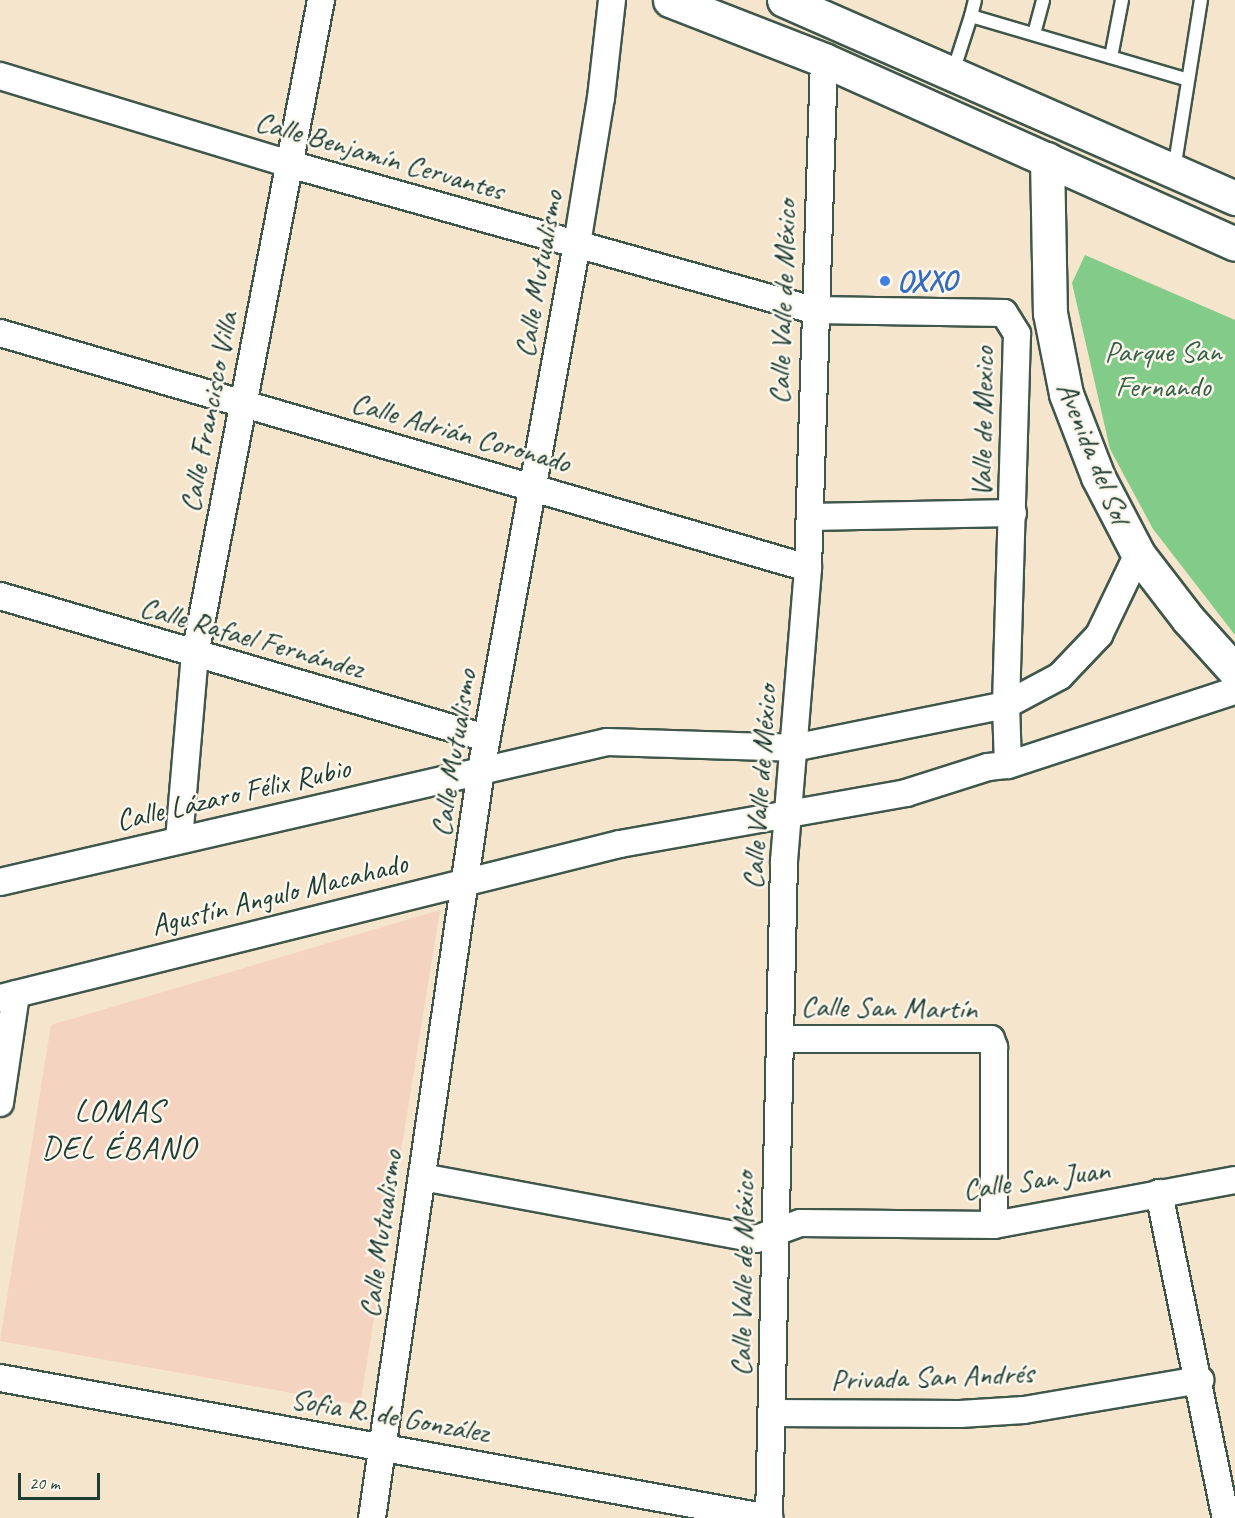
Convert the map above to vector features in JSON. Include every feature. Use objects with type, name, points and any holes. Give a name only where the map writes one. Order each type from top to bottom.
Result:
[{"type":"main road","points":[[670,0],[824,60],[1235,244]]},
{"type":"main road","points":[[784,0],[953,72],[1235,198]]},
{"type":"main road","name":"Avenida del Sol","points":[[1047,159],[1050,313],[1066,394],[1098,477],[1138,554],[1188,619],[1235,671]]},
{"type":"street","name":"Calle Francisco Villa","points":[[179,840],[195,655],[245,405],[321,0]]},
{"type":"street","name":"Calle Mutualismo","points":[[372,1518],[486,738],[535,486],[602,98],[612,0]]},
{"type":"street","name":"Calle Valle de México","points":[[769,1518],[786,816],[808,568],[813,310],[824,60]]},
{"type":"street","name":"Calle Benjamín Cervantes","points":[[0,76],[289,164],[813,310],[1004,313]]},
{"type":"street","name":"Valle de Mexico","points":[[810,517],[1013,513],[1017,333],[1004,313]]},
{"type":"street","name":"Calle Adrián Coronado","points":[[0,333],[96,363],[535,486],[808,568]]},
{"type":"street","points":[[1008,765],[1006,705],[1013,513]]},
{"type":"street","name":"Calle Lázaro Félix Rubio","points":[[0,882],[607,742],[793,748],[1006,705],[1060,676],[1099,635],[1138,554]]},
{"type":"street","name":"Calle Rafael Fernández","points":[[0,596],[195,655],[486,738]]},
{"type":"street","name":"Agustín Angulo Macahado","points":[[8,996],[466,880],[620,844],[906,794],[988,767],[1008,765],[1235,691]]},
{"type":"street","points":[[0,1104],[8,996]]},
{"type":"street","name":"Calle San Martín","points":[[781,1039],[991,1039],[994,1047],[994,1225]]},
{"type":"street","name":"Calle San Juan","points":[[422,1177],[756,1239],[800,1223],[994,1225],[1235,1180]]},
{"type":"street","points":[[1158,1193],[1200,1380],[1226,1518]]},
{"type":"street","name":"Sofia R. de González","points":[[0,1378],[769,1518]]},
{"type":"street","name":"Privada San Andrés","points":[[771,1413],[960,1414],[1024,1410],[1200,1380]]},
{"type":"lane","points":[[953,72],[975,0]]},
{"type":"lane","points":[[1034,34],[1043,0]]},
{"type":"lane","points":[[1112,57],[1122,0]]},
{"type":"lane","points":[[1174,171],[1201,0]]},
{"type":"lane","points":[[971,16],[1188,80]]},
{"type":"shaded area","points":[[440,910],[360,1405],[0,1341],[51,1025]]},
{"type":"green space","name":"Parque San Fernando","points":[[1085,255],[1235,320],[1235,635],[1153,529],[1110,449],[1072,283]]},
{"type":"place","name":"OXXO","points":[[885,281]]},
{"type":"district","name":"LOMAS DEL ÉBANO","points":[[119,1130]]}]
